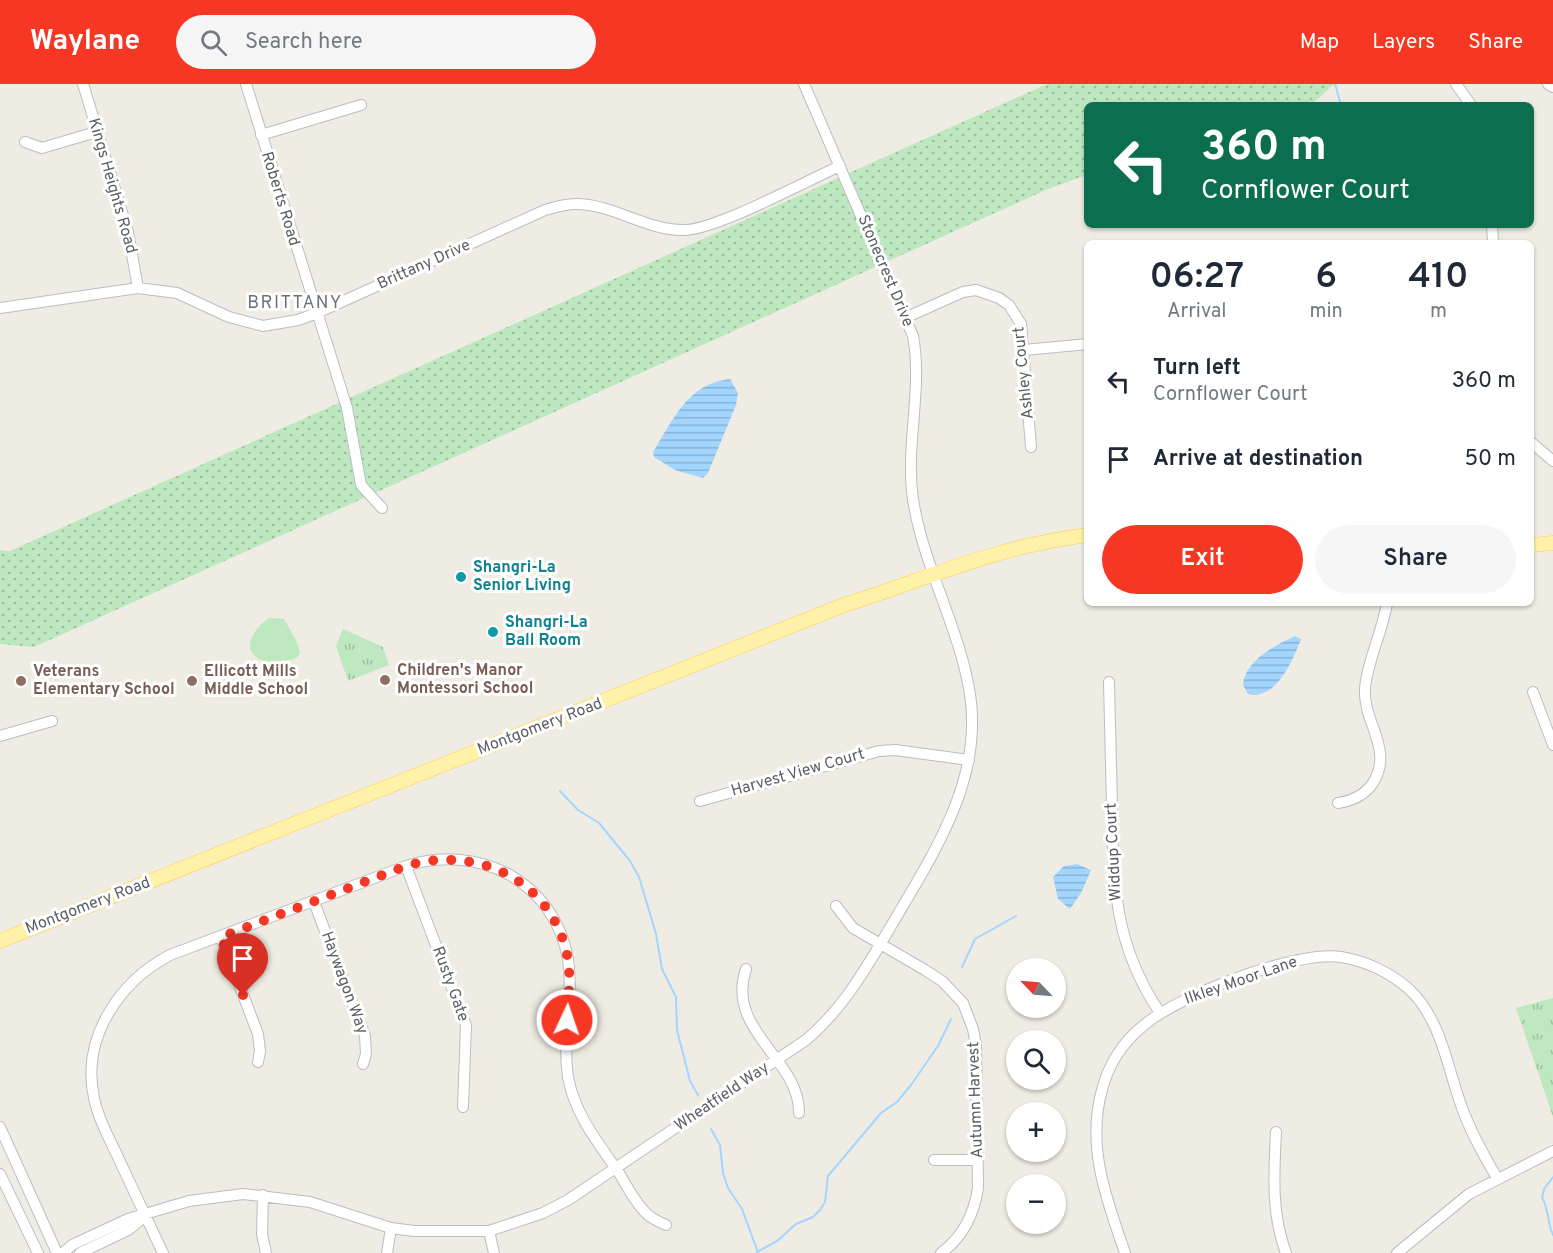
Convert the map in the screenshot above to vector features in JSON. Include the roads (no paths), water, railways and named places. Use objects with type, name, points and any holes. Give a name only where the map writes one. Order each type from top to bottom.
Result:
[{"type":"main road","name":"Montgomery Road","points":[[0,941],[818,615],[934,573],[1011,549],[1084,537]]},
{"type":"main road","points":[[1534,545],[1553,543]]},
{"type":"street","name":"Kings Heights Road","points":[[83,84],[128,232],[138,288]]},
{"type":"street","name":"Roberts Road","points":[[246,84],[347,408],[361,485],[382,508]]},
{"type":"street","name":"Stonecrest Drive","points":[[804,84],[907,317],[913,336],[916,362],[911,458],[913,497],[923,544],[934,573]]},
{"type":"street","points":[[1548,84],[1553,87]]},
{"type":"street","points":[[1458,85],[1469,102]]},
{"type":"street","points":[[261,135],[361,105]]},
{"type":"street","points":[[25,142],[42,148],[96,132]]},
{"type":"street","name":"Brittany Drive","points":[[0,308],[138,288],[177,293],[247,323],[280,324],[316,313],[545,210],[561,206],[588,205],[644,224],[685,231],[718,221],[840,166]]},
{"type":"street","name":"Ashley Court","points":[[907,317],[963,292],[976,290],[999,298],[1016,315],[1021,324],[1024,350],[1031,447]]},
{"type":"street","points":[[1024,350],[1084,344]]},
{"type":"street","points":[[1534,445],[1553,461]]},
{"type":"street","name":"Wheatfield Way","points":[[63,1253],[72,1245],[128,1219],[207,1198],[263,1195],[309,1202],[391,1228],[438,1233],[489,1231],[543,1212],[568,1200],[806,1040],[839,1009],[881,944],[938,847],[954,814],[969,760],[970,697],[964,662],[934,573]]},
{"type":"street","points":[[1338,803],[1364,794],[1376,777],[1380,766],[1382,756],[1379,739],[1365,693],[1386,606]]},
{"type":"street","name":"Widdup Court","points":[[1109,682],[1113,877],[1119,920],[1137,973],[1160,1012]]},
{"type":"street","points":[[1533,692],[1553,745]]},
{"type":"street","points":[[0,736],[52,721]]},
{"type":"street","name":"Harvest View Court","points":[[700,801],[879,751],[895,750],[969,760]]},
{"type":"street","points":[[163,1253],[104,1129],[94,1100],[92,1067],[100,1031],[116,1000],[139,974],[170,955],[406,866],[440,858],[488,865],[520,881],[547,909],[557,925],[568,961],[566,1041],[569,1080],[586,1125],[642,1209],[666,1225]]},
{"type":"street","name":"Rusty Gate","points":[[406,866],[466,1025],[463,1107]]},
{"type":"street","name":"Haywagon Way","points":[[314,902],[365,1036],[366,1054],[363,1064]]},
{"type":"street","name":"Autumn Harvest","points":[[836,906],[853,928],[942,981],[963,1003],[969,1016],[976,1046],[978,1188],[970,1218],[953,1243],[940,1253]]},
{"type":"street","points":[[221,937],[258,1034],[260,1051],[258,1062]]},
{"type":"street","name":"Ilkley Moor Lane","points":[[1125,1253],[1102,1181],[1097,1154],[1097,1110],[1109,1069],[1119,1052],[1137,1031],[1160,1012],[1198,994],[1304,958],[1340,957],[1378,969],[1409,990],[1428,1012],[1471,1129],[1497,1178]]},
{"type":"street","points":[[746,969],[741,986],[746,1010],[756,1032],[797,1095],[799,1113]]},
{"type":"street","points":[[0,1127],[50,1238],[48,1253]]},
{"type":"street","points":[[1276,1132],[1275,1202],[1277,1223],[1286,1253]]},
{"type":"street","points":[[1397,1253],[1448,1210],[1497,1178],[1553,1151]]},
{"type":"street","points":[[934,1160],[978,1160]]},
{"type":"street","points":[[0,1174],[33,1241],[48,1253]]},
{"type":"street","points":[[263,1195],[262,1234],[266,1253]]},
{"type":"street","name":"Wheatfield Way","points":[[80,1253],[128,1230],[145,1215]]},
{"type":"street","points":[[387,1253],[391,1228]]},
{"type":"street","points":[[489,1231],[494,1253]]},
{"type":"water","points":[[730,379],[738,393],[736,405],[708,473],[703,478],[675,470],[654,457],[653,452],[675,416],[692,395],[715,382]]},
{"type":"water","points":[[1295,636],[1301,639],[1282,677],[1267,691],[1258,695],[1248,694],[1243,685],[1249,668],[1270,649]]},
{"type":"water","points":[[1077,864],[1091,870],[1081,893],[1070,909],[1058,899],[1053,877],[1064,866]]},
{"type":"waterway","points":[[1335,84],[1340,102]]},
{"type":"waterway","points":[[560,791],[578,810],[599,823],[630,861],[639,877],[656,934],[662,969],[676,997],[677,1030],[690,1081],[698,1095]]},
{"type":"waterway","points":[[962,967],[975,939],[1016,916]]},
{"type":"waterway","points":[[757,1252],[777,1241],[796,1224],[813,1217],[820,1210],[825,1202],[828,1176],[881,1113],[897,1102],[911,1085],[938,1046],[951,1019]]},
{"type":"waterway","points":[[711,1129],[720,1145],[723,1173],[728,1188],[742,1209],[757,1250]]},
{"type":"waterway","points":[[1553,1177],[1544,1189],[1542,1198],[1553,1235]]},
{"type":"place","name":"Shangri-La Senior Living","points":[[461,577]]},
{"type":"place","name":"Shangri-La Ball Room","points":[[493,632]]},
{"type":"place","name":"Children's Manor Montessori School","points":[[385,680]]},
{"type":"place","name":"Veterans Elementary School","points":[[21,681]]},
{"type":"place","name":"Ellicott Mills Middle School","points":[[192,681]]},
{"type":"district","name":"BRITTANY","points":[[295,303]]}]
